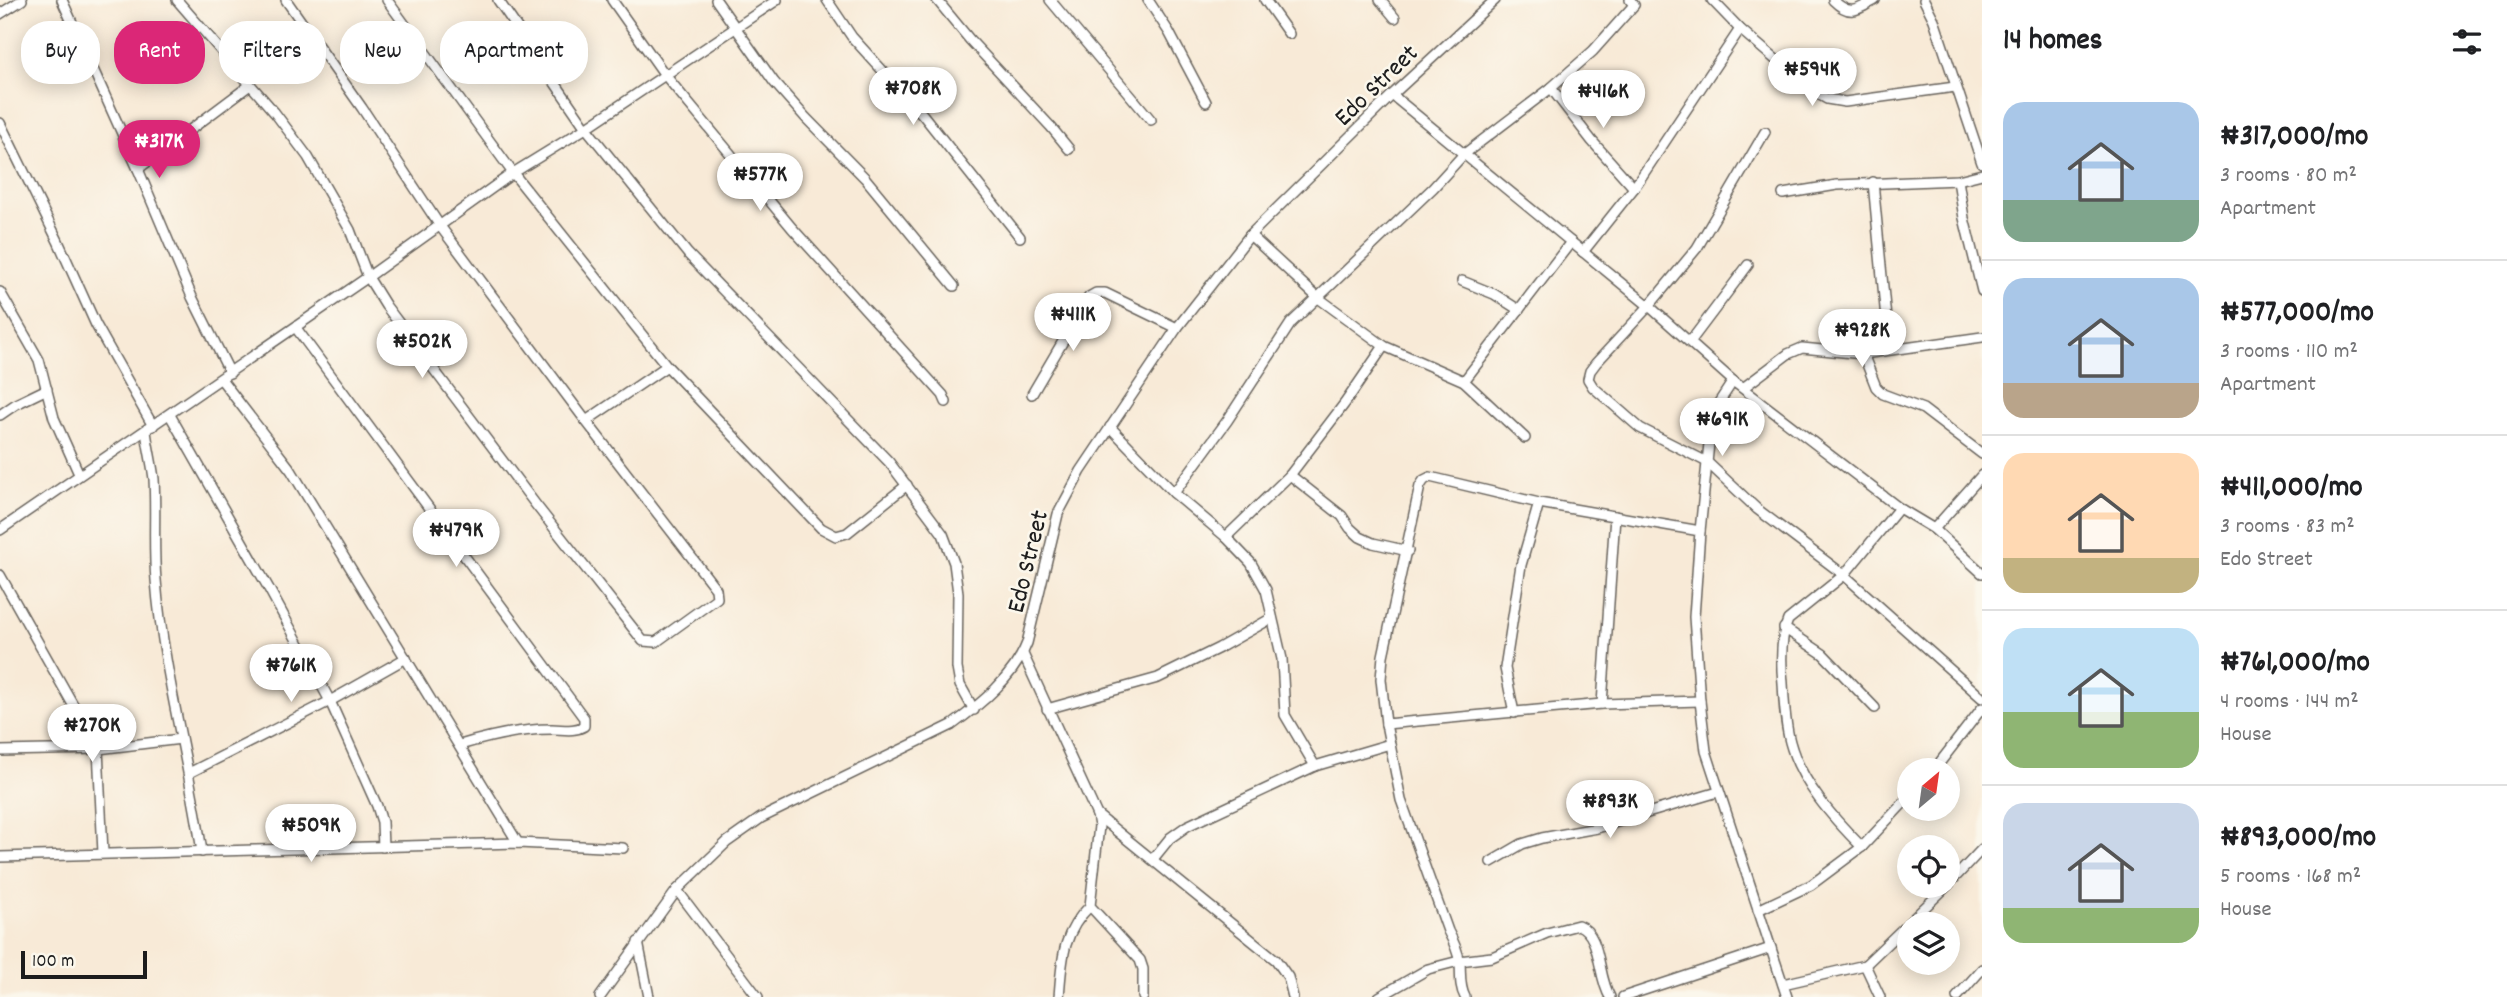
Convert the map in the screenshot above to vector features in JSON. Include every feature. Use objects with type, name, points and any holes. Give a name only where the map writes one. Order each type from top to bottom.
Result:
[{"type":"street","points":[[3,8],[22,0]]},
{"type":"street","points":[[62,0],[226,376],[291,470],[518,842]]},
{"type":"street","points":[[177,0],[308,157],[350,230],[368,278],[402,329],[643,641],[656,642],[717,598],[718,594],[440,226],[286,0]]},
{"type":"street","points":[[387,0],[513,173],[667,366],[828,533],[836,536],[846,533],[907,485]]},
{"type":"street","points":[[498,0],[586,128],[688,254],[890,462],[943,534],[954,563],[958,593],[957,668],[960,685],[974,710]]},
{"type":"street","points":[[612,0],[665,75],[792,229],[943,395],[946,402]]},
{"type":"street","points":[[716,0],[774,82],[865,178],[954,286]]},
{"type":"street","points":[[0,530],[368,278],[513,173],[586,128],[777,0]]},
{"type":"street","points":[[827,0],[852,37],[923,116],[1020,237]]},
{"type":"street","points":[[937,0],[1069,149]]},
{"type":"street","points":[[1050,0],[1151,120]]},
{"type":"street","points":[[1148,0],[1169,32],[1206,102]]},
{"type":"street","points":[[1265,0],[1289,34]]},
{"type":"street","points":[[1380,0],[1395,18]]},
{"type":"street","name":"Edo Street","points":[[600,997],[677,890],[727,842],[761,818],[952,725],[974,710],[1006,677],[1023,654],[1058,514],[1110,427],[1177,328],[1250,235],[1392,95],[1495,0]]},
{"type":"street","points":[[1712,0],[1740,29],[1811,90],[1827,99],[1845,102],[1955,87]]},
{"type":"street","points":[[1833,0],[1847,10],[1854,11],[1875,0]]},
{"type":"street","points":[[1924,0],[1934,20],[1982,163]]},
{"type":"street","points":[[1174,493],[1227,421],[1291,323],[1433,188],[1463,155],[1551,88],[1593,51],[1634,2]]},
{"type":"street","points":[[1583,252],[1634,188],[1740,29]]},
{"type":"street","points":[[138,169],[250,85]]},
{"type":"street","points":[[1551,88],[1592,141],[1634,188]]},
{"type":"street","points":[[1392,95],[1649,306],[1733,381],[1899,508],[1934,529],[1982,573]]},
{"type":"street","points":[[0,123],[96,325],[149,429],[156,580],[180,739],[189,773],[202,852]]},
{"type":"street","points":[[1765,132],[1697,248],[1649,306],[1596,363],[1588,379],[1593,387],[1640,428],[1706,462],[1757,509],[1844,575],[1982,698]]},
{"type":"street","points":[[1783,194],[1873,182],[1958,180],[1982,174]]},
{"type":"street","points":[[1958,180],[1964,218],[1982,290]]},
{"type":"street","points":[[1873,182],[1889,350]]},
{"type":"street","points":[[1250,235],[1317,297],[1384,346],[1464,381],[1525,438]]},
{"type":"street","points":[[1464,381],[1571,242]]},
{"type":"street","points":[[1690,342],[1748,265]]},
{"type":"street","points":[[1462,281],[1494,294],[1519,310]]},
{"type":"street","points":[[0,292],[39,360],[54,418],[79,474]]},
{"type":"street","points":[[1032,394],[1089,297],[1096,293],[1105,293],[1177,328]]},
{"type":"street","points":[[296,328],[584,718],[584,726],[578,730],[540,729],[498,734],[460,745]]},
{"type":"street","points":[[1743,388],[1788,354],[1801,348],[1863,354],[1982,337]]},
{"type":"street","points":[[1226,537],[1290,475],[1384,346]]},
{"type":"street","points":[[1863,354],[1876,387],[1883,394],[1923,409],[1982,454]]},
{"type":"street","points":[[586,421],[667,366]]},
{"type":"street","points":[[1733,381],[1714,410],[1706,462],[1694,617],[1700,701],[1706,751],[1718,792],[1787,997]]},
{"type":"street","points":[[0,415],[47,389]]},
{"type":"street","points":[[170,415],[330,701],[377,806],[382,822],[383,847]]},
{"type":"street","points":[[1110,427],[1174,493],[1226,537],[1251,564],[1266,590],[1282,659],[1285,715],[1315,766]]},
{"type":"street","points":[[1290,475],[1342,516],[1360,537],[1373,543],[1408,551]]},
{"type":"street","points":[[1934,529],[1982,475]]},
{"type":"street","points":[[1465,997],[1459,961],[1401,800],[1386,724],[1381,679],[1383,656],[1420,486],[1430,477],[1539,503],[1700,531]]},
{"type":"street","points":[[1514,713],[1505,668],[1521,565],[1539,503]]},
{"type":"street","points":[[1862,847],[1829,813],[1796,761],[1786,720],[1782,670],[1784,628],[1796,612],[1844,575],[1899,508]]},
{"type":"street","points":[[1602,704],[1615,516]]},
{"type":"street","points":[[0,575],[97,749],[103,853]]},
{"type":"street","points":[[1047,709],[1158,678],[1272,618]]},
{"type":"street","points":[[1784,628],[1823,654],[1875,708]]},
{"type":"street","points":[[1023,654],[1097,816],[1099,826],[1090,906],[1078,918],[1069,933],[1062,956],[1059,997]]},
{"type":"street","points":[[189,773],[330,701],[406,658]]},
{"type":"street","points":[[1386,724],[1602,704],[1700,701]]},
{"type":"street","points":[[1943,758],[1982,708]]},
{"type":"street","points":[[0,751],[97,749],[180,739]]},
{"type":"street","points":[[1153,859],[1170,838],[1186,826],[1315,766],[1390,744]]},
{"type":"street","points":[[1491,862],[1522,844],[1597,828],[1718,792]]},
{"type":"street","points":[[1758,910],[1811,885],[1862,847],[1897,810]]},
{"type":"street","points":[[1097,816],[1276,960],[1288,977],[1293,997]]},
{"type":"street","points":[[0,856],[518,842],[623,848]]},
{"type":"street","points":[[1960,872],[1982,849]]},
{"type":"street","points":[[677,890],[758,997]]},
{"type":"street","points":[[1783,984],[1865,965],[1934,898]]},
{"type":"street","points":[[1090,906],[1140,960],[1143,997]]},
{"type":"street","points":[[1379,997],[1419,972],[1459,961],[1492,957],[1547,933],[1578,925],[1590,934],[1603,985],[1610,997]]},
{"type":"street","points":[[638,942],[649,997]]},
{"type":"street","points":[[1623,997],[1771,948]]},
{"type":"street","points":[[1865,965],[1880,997]]},
{"type":"street","points":[[1957,997],[1982,969]]}]
